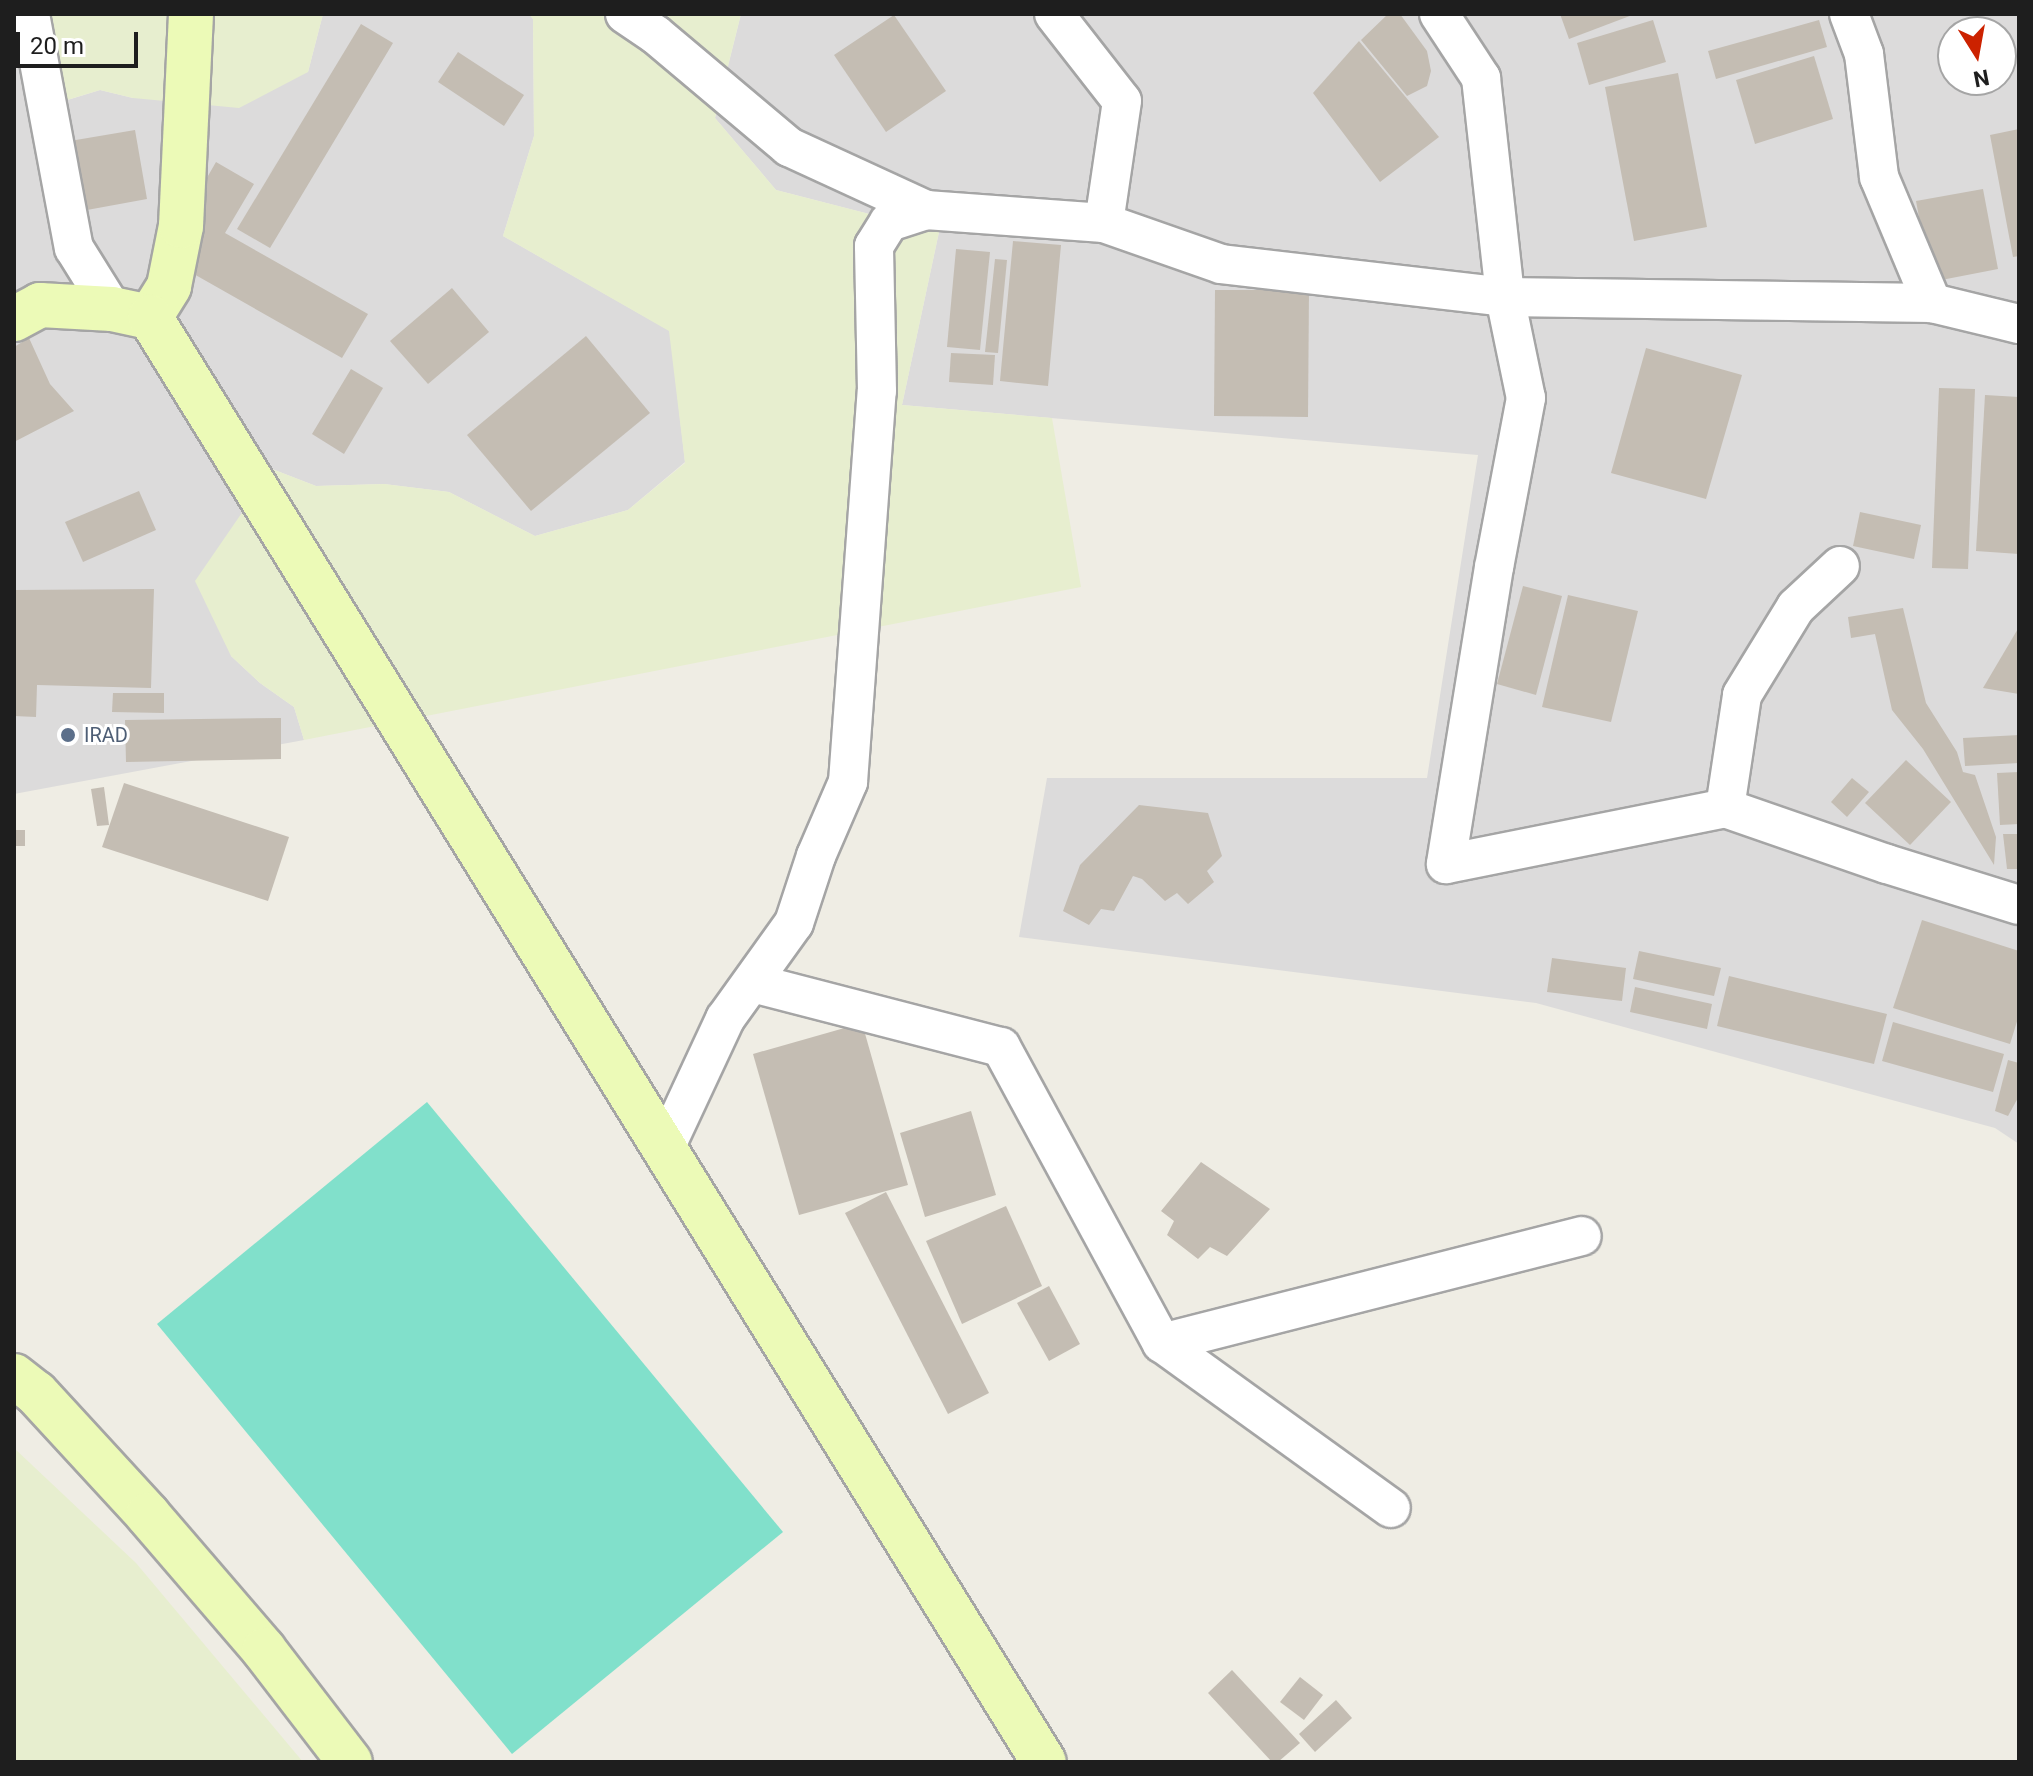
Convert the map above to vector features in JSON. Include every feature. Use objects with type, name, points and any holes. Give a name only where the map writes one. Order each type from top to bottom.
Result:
[{"type":"street","points":[[30,14],[74,248],[131,313],[664,1150],[1044,1762]]},
{"type":"street","points":[[14,319],[40,305],[131,313],[169,286],[181,226],[191,14]]},
{"type":"street","points":[[625,14],[656,35],[789,147],[926,210],[1104,223],[1221,264],[1505,297],[1932,303],[2019,324]]},
{"type":"street","points":[[1054,14],[1122,101],[1104,223]]},
{"type":"street","points":[[1439,14],[1481,78],[1505,297],[1526,398],[1494,567],[1446,864],[1725,808],[1887,864],[2019,905]]},
{"type":"street","points":[[1849,14],[1864,54],[1879,177],[1932,303]]},
{"type":"street","points":[[664,1150],[725,1019],[794,923],[816,856],[848,782],[877,391],[874,246],[889,222],[926,210]]},
{"type":"street","points":[[1725,808],[1742,695],[1796,607],[1840,566]]},
{"type":"street","points":[[753,983],[1001,1047],[1162,1343],[1391,1508]]},
{"type":"street","points":[[1162,1343],[1582,1236]]},
{"type":"street","points":[[14,1376],[36,1393],[167,1538],[264,1650],[350,1762]]},
{"type":"shaded area","points":[[14,14],[45,107],[100,90],[133,98],[308,72],[323,14],[529,14],[533,19],[534,136],[503,236],[670,331],[685,462],[628,510],[535,536],[449,492],[384,484],[316,486],[272,469],[231,656],[260,683],[294,707],[304,740],[14,794]]},
{"type":"shaded area","points":[[741,14],[2019,14],[2019,1144],[1995,1128],[1536,1003],[1019,937],[1047,778],[1427,778],[1478,455],[902,405],[939,232],[776,190],[715,118]]},
{"type":"shaded area","points":[[427,1102],[783,1532],[512,1754],[157,1324]]},
{"type":"green space","points":[[18,14],[323,14],[308,72],[239,108],[133,98],[100,90],[44,107]]},
{"type":"green space","points":[[529,14],[741,14],[715,118],[776,190],[939,232],[902,405],[1052,418],[1081,587],[304,740],[294,707],[260,683],[231,656],[195,581],[272,469],[316,486],[384,484],[449,492],[535,536],[628,510],[685,463],[669,331],[503,236],[534,136],[533,19]]},
{"type":"green space","points":[[14,1448],[136,1563],[303,1762],[14,1762]]},
{"type":"building","points":[[1388,14],[1400,14],[1427,51],[1431,71],[1427,86],[1407,96],[1361,40]]},
{"type":"building","points":[[1560,14],[1635,14],[1569,39]]},
{"type":"building","points":[[894,15],[946,91],[886,132],[834,55]]},
{"type":"building","points":[[1653,20],[1666,62],[1589,85],[1577,43]]},
{"type":"building","points":[[1819,20],[1827,47],[1716,79],[1708,51]]},
{"type":"building","points":[[361,24],[393,43],[270,248],[237,229]]},
{"type":"building","points":[[1359,41],[1439,137],[1380,182],[1313,93]]},
{"type":"building","points":[[458,52],[524,95],[504,126],[438,82]]},
{"type":"building","points":[[1814,56],[1833,119],[1755,144],[1736,80]]},
{"type":"building","points":[[1678,73],[1707,227],[1634,241],[1605,87]]},
{"type":"building","points":[[2019,129],[2019,256],[2013,257],[1990,135]]},
{"type":"building","points":[[135,130],[147,199],[76,212],[64,142]]},
{"type":"building","points":[[216,162],[254,184],[225,233],[368,314],[342,358],[162,256]]},
{"type":"building","points":[[1983,189],[1998,269],[1931,282],[1916,201]]},
{"type":"building","points":[[1013,241],[1061,245],[1048,386],[1000,381]]},
{"type":"building","points":[[956,249],[990,252],[980,350],[947,347]]},
{"type":"building","points":[[995,259],[1007,260],[998,353],[985,352]]},
{"type":"building","points":[[452,288],[489,332],[428,384],[390,341]]},
{"type":"building","points":[[1215,290],[1309,290],[1308,417],[1214,416]]},
{"type":"building","points":[[586,336],[650,413],[531,511],[467,435]]},
{"type":"building","points":[[29,338],[50,384],[74,411],[14,442],[14,347]]},
{"type":"building","points":[[1646,348],[1742,375],[1706,499],[1611,473]]},
{"type":"building","points":[[951,353],[995,355],[993,385],[949,382]]},
{"type":"building","points":[[351,369],[383,388],[344,454],[312,434]]},
{"type":"building","points":[[1939,388],[1975,389],[1968,569],[1932,568]]},
{"type":"building","points":[[1985,395],[2019,397],[2019,554],[1976,551]]},
{"type":"building","points":[[139,491],[156,530],[83,562],[65,522]]},
{"type":"building","points":[[1860,512],[1921,525],[1914,559],[1853,546]]},
{"type":"building","points":[[1523,586],[1562,596],[1536,695],[1497,684]]},
{"type":"building","points":[[154,589],[151,688],[37,685],[36,717],[14,716],[14,590]]},
{"type":"building","points":[[1568,595],[1638,611],[1611,722],[1542,707]]},
{"type":"building","points":[[1903,608],[1926,703],[1957,752],[1963,772],[1975,775],[1996,837],[1994,865],[1923,749],[1892,710],[1875,634],[1851,638],[1848,617]]},
{"type":"building","points":[[2019,627],[2019,694],[1983,688]]},
{"type":"building","points":[[113,693],[164,693],[164,713],[112,712]]},
{"type":"building","points":[[281,718],[281,759],[126,762],[125,720]]},
{"type":"building","points":[[2019,735],[2019,763],[1965,766],[1963,738]]},
{"type":"building","points":[[1906,760],[1951,802],[1910,845],[1865,803]]},
{"type":"building","points":[[2019,772],[2019,824],[2000,825],[1997,773]]},
{"type":"building","points":[[1852,778],[1869,792],[1847,817],[1831,802]]},
{"type":"building","points":[[124,783],[289,837],[268,901],[102,847]]},
{"type":"building","points":[[104,787],[109,825],[97,826],[91,789]]},
{"type":"building","points":[[1139,805],[1208,813],[1222,856],[1207,871],[1214,882],[1188,904],[1177,893],[1165,901],[1142,879],[1133,876],[1114,911],[1101,909],[1089,925],[1063,911],[1080,865]]},
{"type":"building","points":[[14,830],[25,830],[25,846],[14,846]]},
{"type":"building","points":[[2003,834],[2019,834],[2019,869],[2007,869]]},
{"type":"building","points":[[1922,920],[2019,951],[2019,1015],[2010,1044],[1893,1008]]},
{"type":"building","points":[[1639,951],[1721,968],[1714,996],[1633,979]]},
{"type":"building","points":[[1552,958],[1626,968],[1622,1001],[1547,992]]},
{"type":"building","points":[[1729,976],[1887,1014],[1874,1064],[1717,1026]]},
{"type":"building","points":[[1635,987],[1712,1004],[1707,1029],[1630,1012]]},
{"type":"building","points":[[1893,1022],[2004,1054],[1993,1092],[1882,1061]]},
{"type":"building","points":[[862,1023],[908,1185],[799,1215],[753,1054]]},
{"type":"building","points":[[2008,1060],[2019,1063],[2019,1096],[2008,1116],[1995,1111]]},
{"type":"building","points":[[971,1111],[996,1195],[925,1217],[900,1133]]},
{"type":"building","points":[[1201,1162],[1270,1209],[1227,1256],[1210,1247],[1198,1259],[1167,1235],[1174,1221],[1161,1211]]},
{"type":"building","points":[[886,1192],[989,1393],[948,1414],[845,1213]]},
{"type":"building","points":[[1006,1206],[1042,1286],[962,1324],[926,1241]]},
{"type":"building","points":[[1049,1286],[1080,1344],[1049,1361],[1017,1303]]},
{"type":"building","points":[[1232,1670],[1300,1743],[1278,1762],[1272,1762],[1208,1693]]},
{"type":"building","points":[[1300,1677],[1323,1695],[1304,1720],[1280,1702]]},
{"type":"building","points":[[1336,1700],[1352,1718],[1315,1752],[1299,1734]]},
{"type":"place","name":"IRAD","points":[[68,735]]}]
